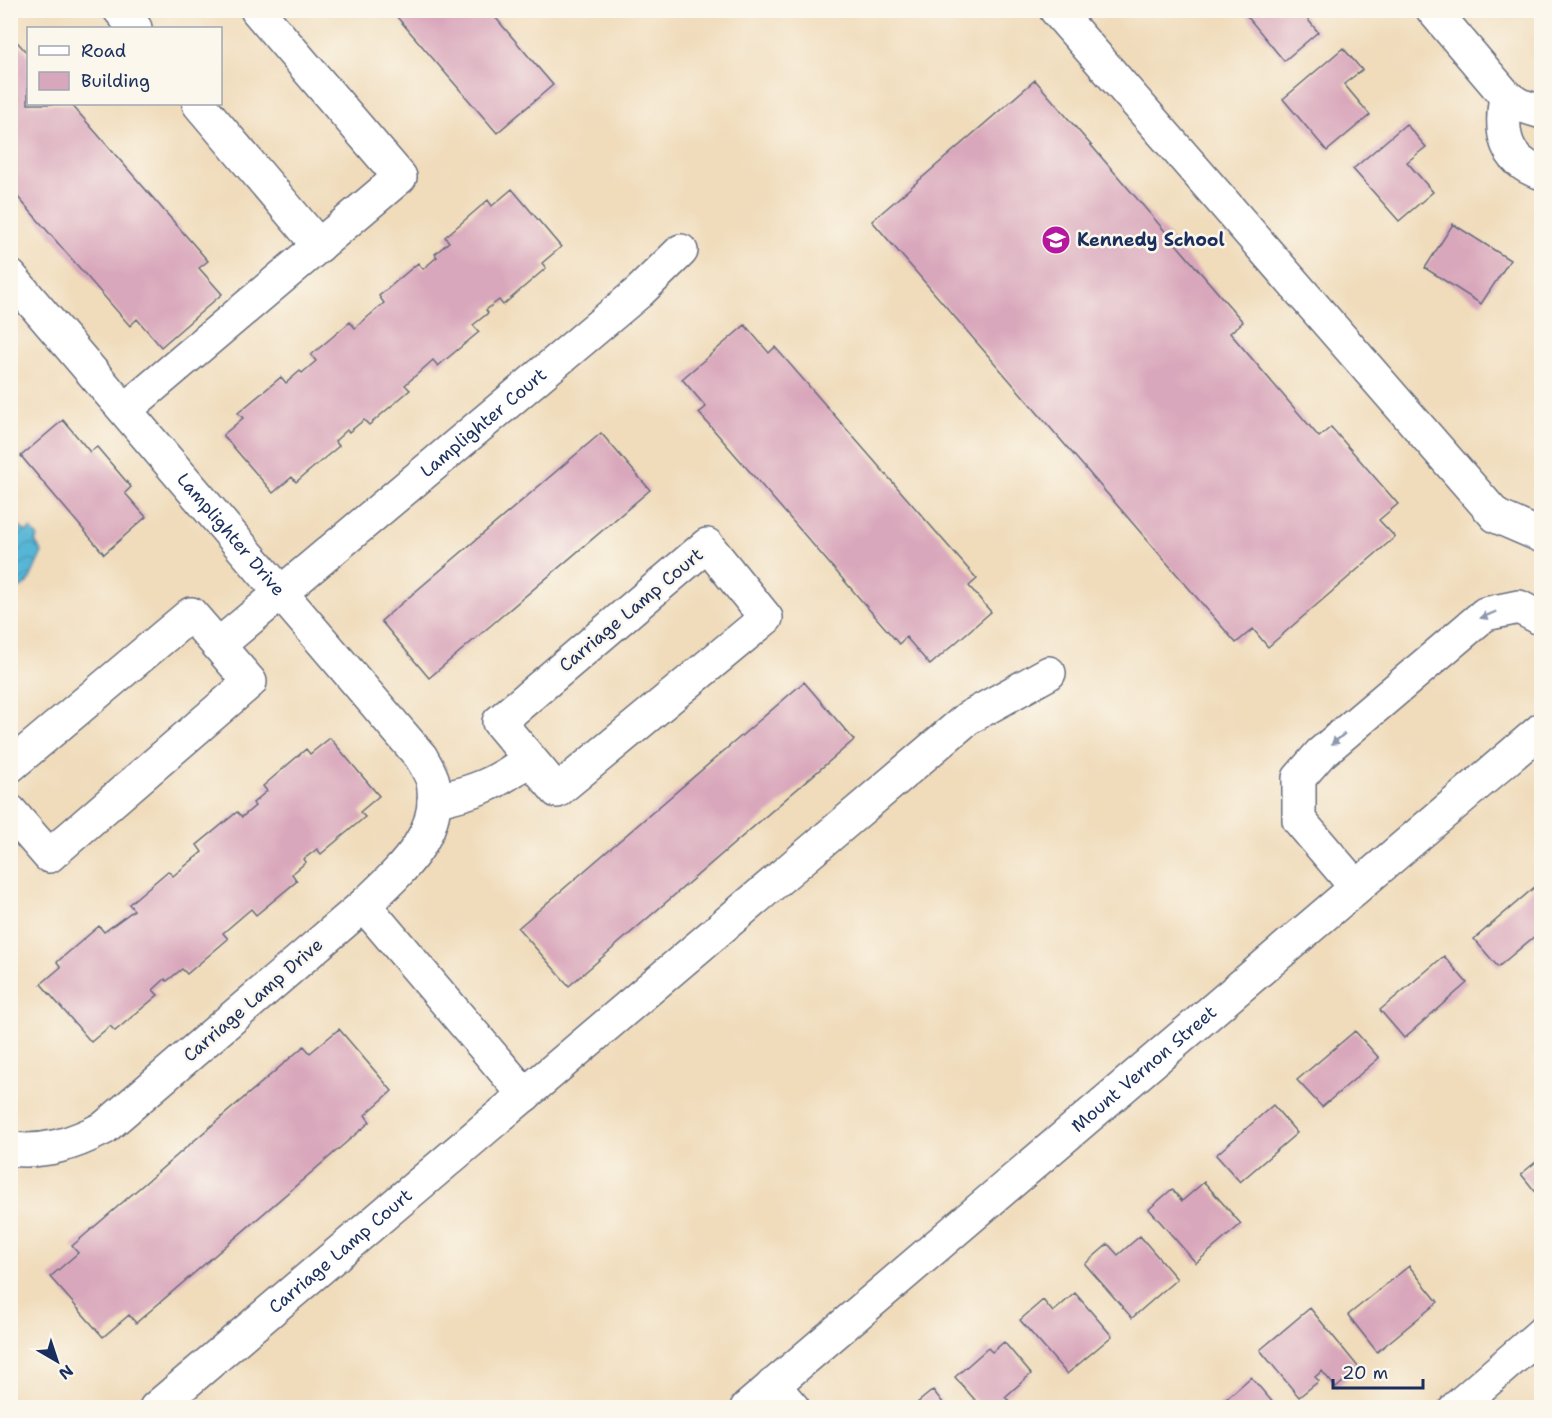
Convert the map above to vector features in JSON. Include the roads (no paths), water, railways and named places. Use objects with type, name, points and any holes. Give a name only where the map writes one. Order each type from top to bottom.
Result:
[{"type":"street","points":[[120,10],[134,27]]},
{"type":"street","points":[[126,409],[400,177],[258,10]]},
{"type":"street","points":[[1056,10],[1496,516],[1542,536]]},
{"type":"street","points":[[1433,10],[1506,96],[1519,105],[1542,112]]},
{"type":"street","points":[[1506,96],[1502,122],[1506,143],[1516,159],[1528,169],[1542,173]]},
{"type":"street","points":[[200,105],[319,246]]},
{"type":"street","name":"Lamplighter Court","points":[[220,645],[280,591],[639,292],[681,251]]},
{"type":"street","name":"Lamplighter Drive","points":[[10,276],[421,757],[432,780],[434,801]]},
{"type":"street","name":"Carriage Lamp Court","points":[[707,545],[766,618],[557,791],[529,759],[499,722],[707,545]]},
{"type":"street","points":[[1356,887],[1299,820],[1299,778],[1320,754],[1485,614],[1519,607],[1542,619]]},
{"type":"street","points":[[10,766],[191,614],[220,645],[249,682],[49,856],[10,811]]},
{"type":"street","name":"Carriage Lamp Court","points":[[156,1407],[968,718],[1048,673]]},
{"type":"street","name":"Mount Vernon Street","points":[[747,1407],[783,1396],[1356,887],[1542,729]]},
{"type":"street","points":[[434,801],[472,792],[500,781],[529,759]]},
{"type":"street","name":"Carriage Lamp Drive","points":[[20,1150],[54,1149],[104,1128],[364,905],[403,868],[423,840],[432,820],[434,801]]},
{"type":"street","points":[[364,905],[525,1095]]},
{"type":"street","points":[[1456,1407],[1542,1333]]},
{"type":"water","points":[[18,525],[26,532],[31,529],[38,537],[35,542],[42,552],[28,583],[11,594],[11,528]]},
{"type":"place","name":"Kennedy School","points":[[1056,240]]}]
